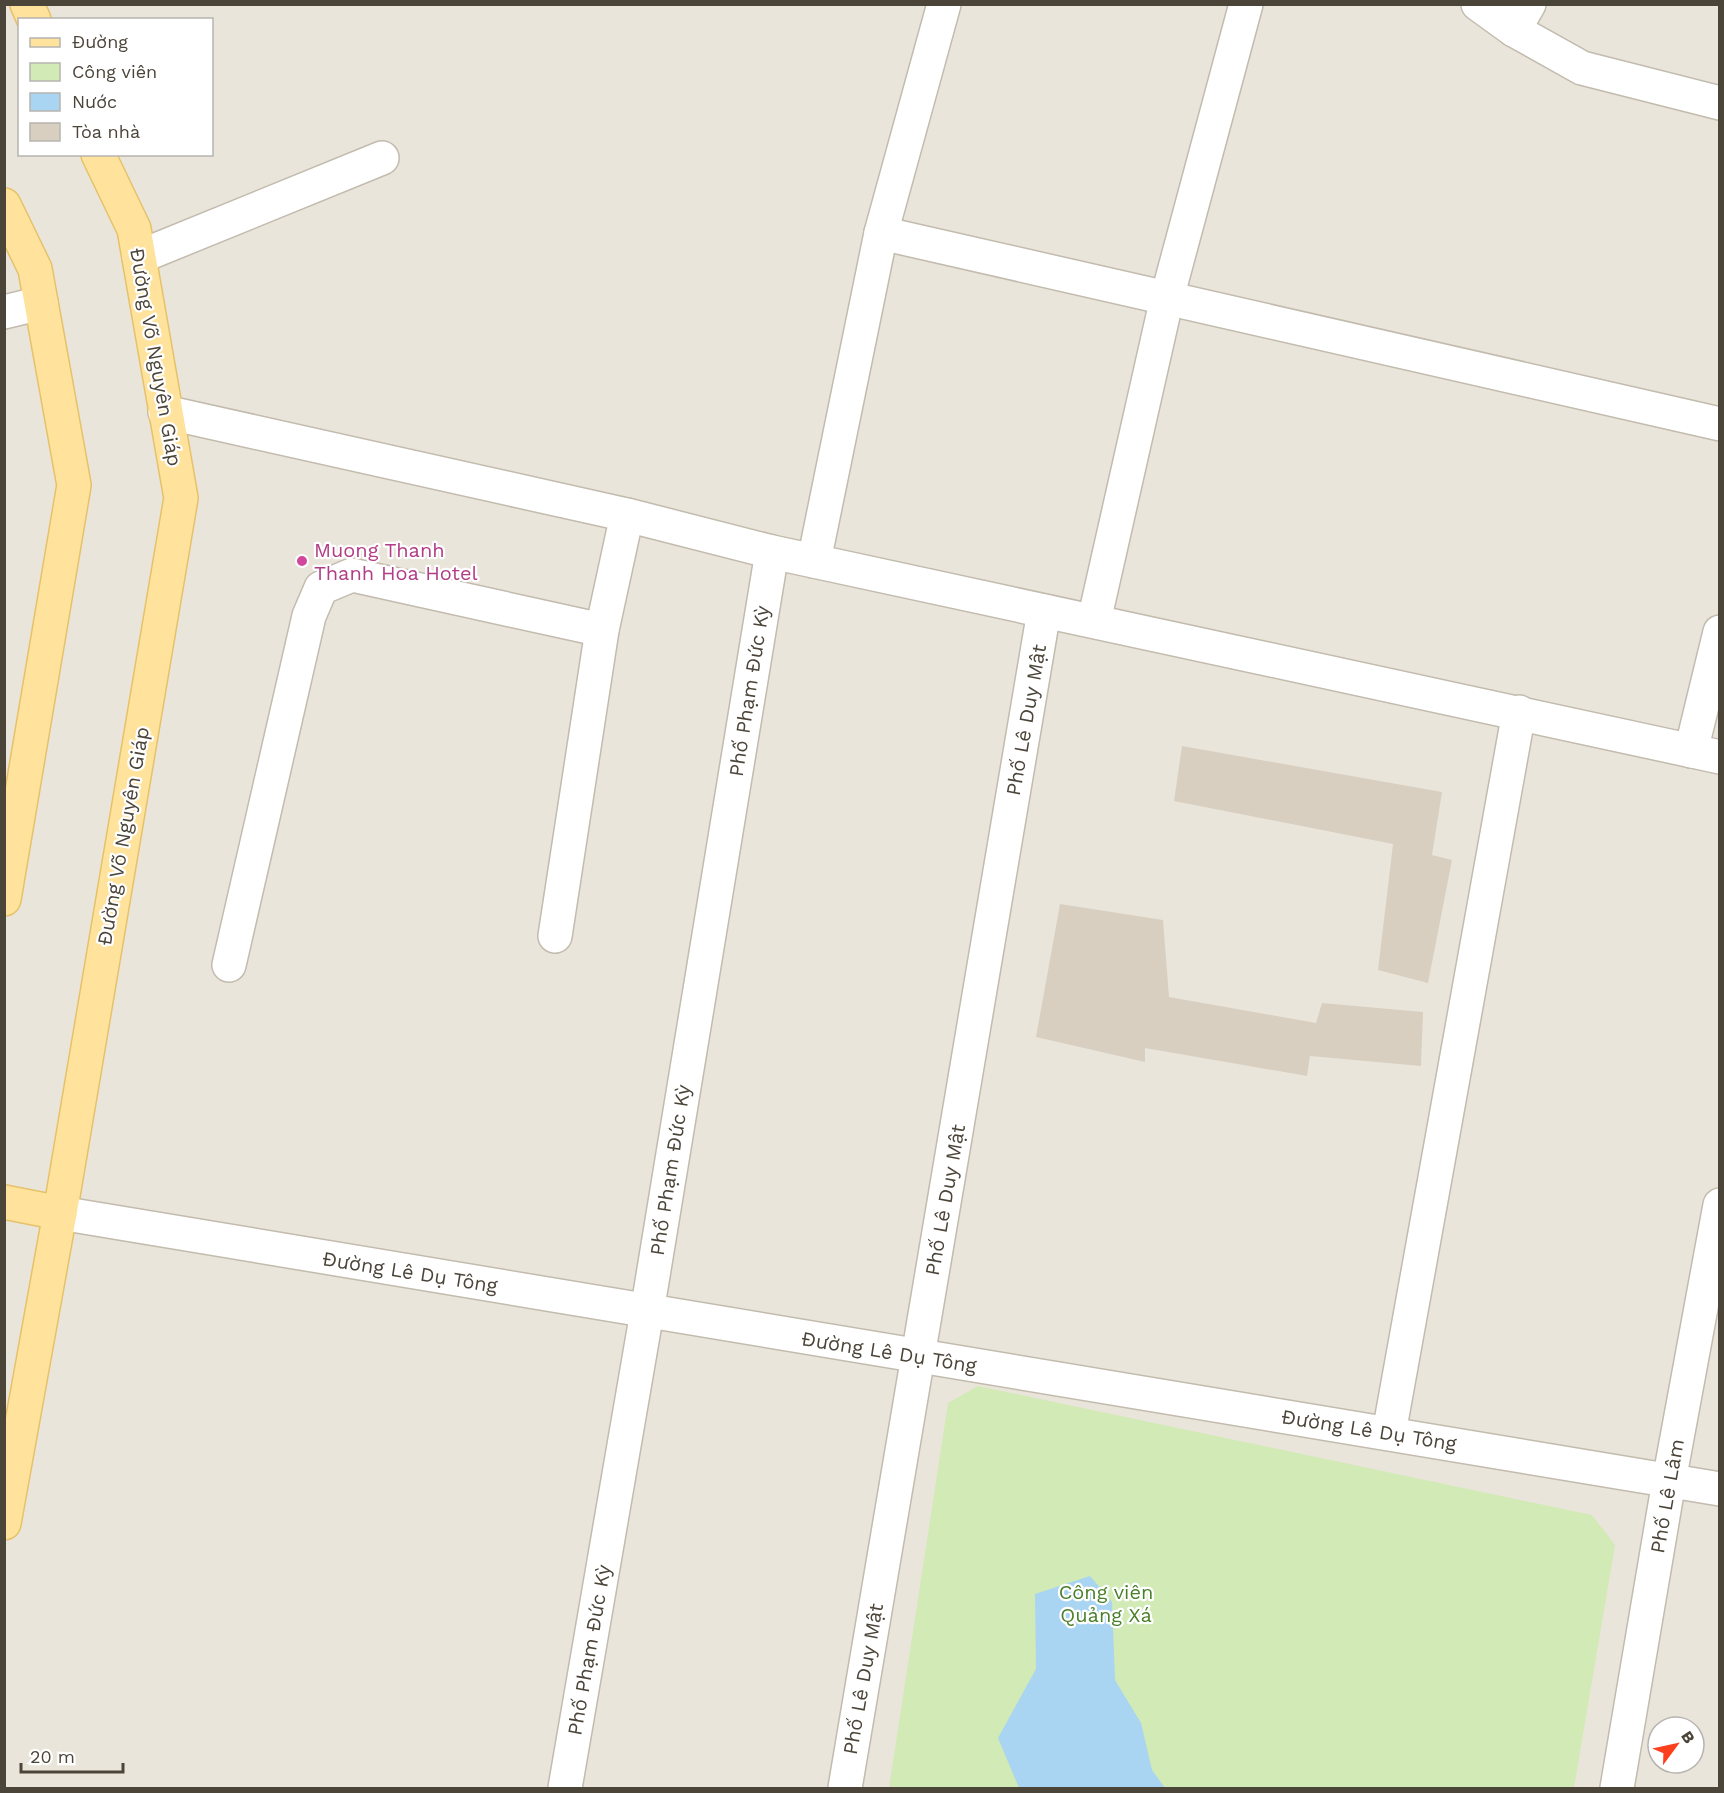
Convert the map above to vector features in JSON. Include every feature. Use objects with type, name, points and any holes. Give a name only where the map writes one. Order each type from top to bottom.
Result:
[{"type":"main road","points":[[27,4],[33,18]]},
{"type":"main road","name":"Đường Võ Nguyên Giáp","points":[[4,1523],[60,1214],[181,498],[134,229],[99,156]]},
{"type":"main road","points":[[4,205],[35,269],[74,485],[4,899]]},
{"type":"main road","points":[[4,1202],[60,1214]]},
{"type":"street","points":[[814,561],[881,233],[944,4]]},
{"type":"street","points":[[1094,621],[1167,298],[1246,4]]},
{"type":"street","points":[[1478,4],[1521,17],[1582,68],[1719,104]]},
{"type":"street","points":[[139,257],[382,158]]},
{"type":"street","points":[[881,233],[1719,424]]},
{"type":"street","points":[[4,312],[41,303]]},
{"type":"street","points":[[165,412],[627,515],[772,552],[1705,754],[1719,632]]},
{"type":"street","points":[[555,936],[602,630],[627,515]]},
{"type":"street","name":"Phố Phạm Đức Kỳ","points":[[565,1788],[647,1312],[772,552]]},
{"type":"street","points":[[230,966],[309,616],[321,588],[352,575],[602,630]]},
{"type":"street","name":"Phố Lê Duy Mật","points":[[845,1788],[1044,611]]},
{"type":"street","points":[[1389,1433],[1519,712]]},
{"type":"street","name":"Phố Lê Lâm","points":[[1617,1788],[1719,1205]]},
{"type":"street","name":"Đường Lê Dụ Tông","points":[[60,1214],[1719,1489]]},
{"type":"shaded area","points":[[5,5],[1719,5],[1719,1788],[5,1788]]},
{"type":"green space","name":"Công viên Quảng Xá","points":[[978,1386],[1592,1515],[1615,1545],[1574,1788],[889,1788],[948,1403]]},
{"type":"water","points":[[1090,1576],[1112,1602],[1115,1680],[1141,1723],[1152,1770],[1165,1788],[1019,1788],[998,1738],[1036,1669],[1035,1594]]},
{"type":"building","points":[[1182,746],[1442,792],[1432,855],[1452,860],[1428,983],[1378,970],[1393,844],[1174,801]]},
{"type":"building","points":[[1060,904],[1163,920],[1169,997],[1316,1023],[1322,1003],[1423,1012],[1421,1066],[1310,1056],[1307,1076],[1145,1048],[1145,1062],[1036,1037]]},
{"type":"place","name":"Muong Thanh Thanh Hoa Hotel","points":[[302,561]]}]
